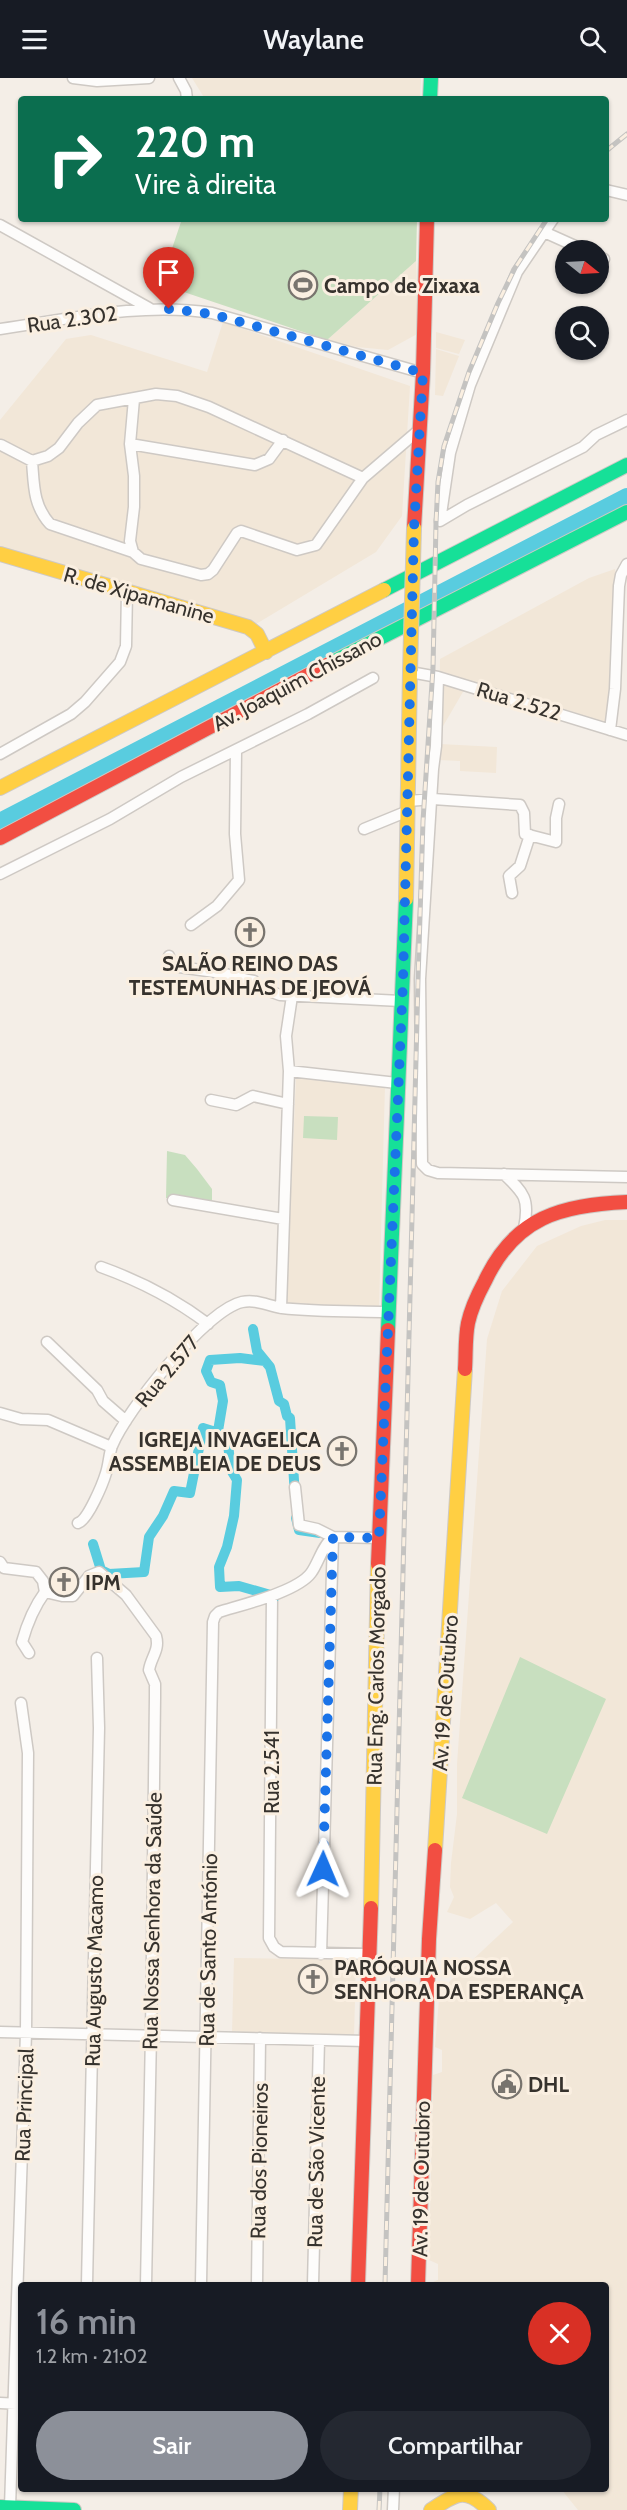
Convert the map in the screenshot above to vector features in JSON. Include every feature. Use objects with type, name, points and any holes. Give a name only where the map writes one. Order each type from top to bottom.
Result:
[{"type":"street","points":[[73,78],[97,81],[149,78]]},
{"type":"street","points":[[179,78],[187,96]]},
{"type":"street","points":[[430,96],[431,78]]},
{"type":"street","points":[[609,191],[627,195]]},
{"type":"street","name":"Rua Eng. Carlos Morgado","points":[[358,2282],[370,1954],[379,1538],[402,1001],[414,528],[423,373],[427,222]]},
{"type":"street","points":[[551,222],[517,272],[470,385],[450,453],[440,521],[488,494],[583,447],[596,435],[627,420]]},
{"type":"street","points":[[0,225],[150,308]]},
{"type":"street","points":[[544,232],[562,240]]},
{"type":"street","name":"Rua 2.302","points":[[0,329],[150,308],[186,309],[212,314],[423,373]]},
{"type":"street","points":[[1,445],[32,461],[48,456],[59,448],[78,423],[97,405],[156,394],[177,396],[209,407],[363,478]]},
{"type":"street","points":[[133,552],[130,541],[134,507],[134,476],[130,444],[134,399]]},
{"type":"street","points":[[32,461],[36,501],[41,514],[50,524],[133,552],[141,559],[201,575],[213,570],[237,533],[241,531],[297,550],[316,545],[363,478],[419,430]]},
{"type":"street","points":[[130,444],[255,465],[269,459],[283,440]]},
{"type":"street","name":"Av. Joaquim Chissano","points":[[0,788],[627,465]]},
{"type":"street","name":"Av. Joaquim Chissano","points":[[0,838],[377,639],[627,512]]},
{"type":"street","name":"R. de Xipamanine","points":[[0,554],[248,627],[257,633],[266,652]]},
{"type":"street","points":[[610,730],[622,658],[619,586],[621,575],[627,564]]},
{"type":"street","points":[[0,754],[71,714],[85,702],[120,662],[126,646],[127,591]]},
{"type":"street","name":"Rua 2.522","points":[[410,672],[438,677],[627,735]]},
{"type":"street","points":[[438,677],[433,799],[420,979],[422,1164],[428,1170],[438,1173],[627,1177]]},
{"type":"street","points":[[0,874],[110,819],[181,777],[308,714],[373,678]]},
{"type":"street","points":[[191,925],[217,906],[239,880],[235,834],[236,751]]},
{"type":"street","points":[[364,829],[408,806],[433,799],[499,802],[520,805],[524,813],[524,832],[556,842],[556,818],[559,804]]},
{"type":"street","points":[[512,893],[509,876],[520,866],[530,835]]},
{"type":"street","points":[[169,956],[172,966],[222,973],[254,981],[257,986],[266,990],[292,996],[402,1001]]},
{"type":"street","points":[[280,1308],[289,1071],[286,1036],[292,996]]},
{"type":"street","points":[[289,1071],[398,1083]]},
{"type":"street","points":[[211,1100],[236,1106],[254,1096],[288,1104]]},
{"type":"street","points":[[504,1174],[521,1190],[526,1200],[524,1228]]},
{"type":"street","points":[[174,1200],[283,1219]]},
{"type":"street","name":"Av. 19 de Outubro","points":[[418,2282],[429,1940],[468,1324],[478,1292],[489,1268],[524,1228],[549,1214],[577,1205],[627,1202]]},
{"type":"street","points":[[101,1267],[163,1293],[208,1324]]},
{"type":"street","name":"Rua 2.577","points":[[78,1522],[84,1521],[101,1486],[112,1446],[126,1421],[154,1382],[208,1324],[232,1305],[243,1302],[264,1302],[280,1308],[387,1312]]},
{"type":"street","points":[[47,1342],[97,1390],[103,1401],[126,1421]]},
{"type":"street","points":[[0,1413],[29,1419],[43,1418],[112,1446]]},
{"type":"street","points":[[295,1487],[299,1525],[317,1529],[333,1537],[379,1538]]},
{"type":"street","points":[[272,1596],[304,1580],[311,1573],[333,1537]]},
{"type":"street","points":[[333,1537],[325,1746],[321,1954],[370,1954]]},
{"type":"street","points":[[0,1562],[4,1568],[36,1572],[44,1581],[45,1592],[30,1616],[22,1642],[29,1653]]},
{"type":"street","name":"Rua Nossa Senhora da Saúde","points":[[45,1592],[73,1596],[94,1572],[99,1572],[137,1608],[158,1642],[149,1670],[155,1684],[155,1697],[146,2282]]},
{"type":"street","name":"Rua de Santo António","points":[[201,2282],[215,1616],[219,1612],[272,1596]]},
{"type":"street","name":"Rua 2.541","points":[[272,1596],[269,1938],[274,1947],[281,1952],[321,1954]]},
{"type":"street","name":"Rua Augusto Macamo","points":[[87,2282],[99,1728],[98,1658]]},
{"type":"street","name":"Rua Principal","points":[[21,1703],[28,1753],[26,2033],[21,2282]]},
{"type":"street","points":[[0,2031],[366,2041]]},
{"type":"street","name":"Rua dos Pioneiros","points":[[258,2282],[260,2038]]},
{"type":"street","name":"Rua de São Vicente","points":[[313,2282],[319,2040]]},
{"type":"street","points":[[0,2403],[18,2404]]},
{"type":"street","name":"Rua Principal","points":[[5,2507],[18,2404]]},
{"type":"street","points":[[350,2510],[351,2492]]},
{"type":"street","points":[[393,2510],[394,2492]]},
{"type":"street","points":[[439,2503],[464,2492]]},
{"type":"street","points":[[469,2492],[489,2510]]},
{"type":"street","points":[[5,2507],[74,2510]]},
{"type":"shaded area","points":[[192,78],[421,78],[420,96],[203,96]]},
{"type":"shaded area","points":[[416,261],[419,333],[388,350],[357,347],[327,340]]},
{"type":"shaded area","points":[[223,322],[410,386],[402,516],[376,552],[256,624],[0,550],[0,420],[66,339],[91,335],[207,372]]},
{"type":"shaded area","points":[[436,332],[465,340],[459,354],[436,348]]},
{"type":"shaded area","points":[[436,349],[459,356],[443,396],[435,395]]},
{"type":"shaded area","points":[[615,569],[618,596],[607,728],[467,685],[439,733],[440,659],[589,578]]},
{"type":"shaded area","points":[[440,744],[497,747],[496,773],[460,771],[460,761],[439,760]]},
{"type":"shaded area","points":[[296,1078],[385,1085],[379,1309],[286,1308]]},
{"type":"shaded area","points":[[605,1220],[627,1220],[627,2510],[578,2510],[563,2492],[609,2492],[609,2282],[433,2282],[438,2280],[438,2264],[429,2260],[433,2075],[442,2072],[442,2050],[435,2047],[439,1999],[450,1981],[513,1922],[496,1903],[470,1919],[447,1912],[454,1897],[450,1887],[451,1863],[457,1814],[457,1764],[487,1339],[502,1291],[537,1246],[581,1226]]},
{"type":"shaded area","points":[[234,1958],[356,1960],[354,2038],[232,2033]]},
{"type":"green space","points":[[181,222],[417,222],[416,261],[327,340],[160,284]]},
{"type":"green space","points":[[304,1116],[338,1117],[337,1140],[303,1138]]},
{"type":"green space","points":[[167,1151],[185,1155],[197,1169],[212,1189],[212,1206],[166,1198]]},
{"type":"green space","points":[[520,1657],[606,1699],[547,1834],[462,1798]]},
{"type":"waterway","points":[[0,822],[627,497]]},
{"type":"waterway","points":[[253,1329],[257,1351],[270,1367],[279,1401],[284,1404],[287,1416],[290,1418],[295,1496]]},
{"type":"waterway","points":[[265,1361],[240,1358],[210,1360],[206,1371],[211,1382],[220,1385],[223,1401],[218,1431],[228,1444],[231,1470],[237,1480],[234,1516],[227,1547],[219,1567],[220,1587],[239,1586],[274,1596],[274,1598]]},
{"type":"waterway","points":[[93,1544],[101,1570],[109,1574],[144,1572],[149,1537],[163,1516],[174,1491],[190,1493],[203,1428],[219,1433]]},
{"type":"waterway","points":[[296,1518],[299,1530],[320,1533]]},
{"type":"railway","points":[[609,149],[627,134]]},
{"type":"railway","points":[[385,2282],[418,980],[423,821],[433,668],[438,482],[444,446],[469,372],[515,268],[545,222]]},
{"type":"railway","points":[[379,2510],[380,2492]]},
{"type":"traffic: fast","points":[[430,96],[431,78]]},
{"type":"traffic: fast","points":[[384,590],[627,465]]},
{"type":"traffic: fast","points":[[331,663],[627,512]]},
{"type":"traffic: fast","points":[[388,1330],[406,899]]},
{"type":"traffic: fast","points":[[0,2507],[74,2510]]},
{"type":"traffic: slow","points":[[410,671],[414,528]]},
{"type":"traffic: slow","points":[[0,554],[248,627],[257,634],[266,652]]},
{"type":"traffic: slow","points":[[0,788],[384,590]]},
{"type":"traffic: slow","points":[[406,899],[410,671]]},
{"type":"traffic: slow","points":[[435,1850],[465,1369]]},
{"type":"traffic: slow","points":[[371,1908],[378,1564]]},
{"type":"traffic: slow","points":[[350,2510],[351,2492]]},
{"type":"traffic: slow","points":[[431,2510],[460,2495],[467,2495],[481,2502],[489,2510]]},
{"type":"traffic: jam","points":[[414,528],[423,373],[427,222]]},
{"type":"traffic: jam","points":[[0,838],[331,663]]},
{"type":"traffic: jam","points":[[465,1369],[469,1318],[482,1286],[497,1259],[511,1242],[542,1219],[561,1211],[627,1202]]},
{"type":"traffic: jam","points":[[378,1564],[388,1330]]},
{"type":"traffic: jam","points":[[418,2282],[429,1939],[435,1850]]},
{"type":"traffic: jam","points":[[358,2282],[371,1908]]},
{"type":"place","name":"Campo de Zixaxa","points":[[303,285]]},
{"type":"place","name":"SALÃO REINO DAS TESTEMUNHAS DE JEOVÁ","points":[[250,932]]},
{"type":"place","name":"IGREJA INVAGELICA ASSEMBLEIA DE DEUS","points":[[342,1451]]},
{"type":"place","name":"IPM","points":[[64,1582]]},
{"type":"place","name":"PARÓQUIA NOSSA SENHORA DA ESPERANÇA","points":[[313,1979]]},
{"type":"place","name":"DHL","points":[[507,2084]]},
{"type":"route","points":[[169,309],[186,309],[212,314],[423,373],[414,528],[408,840],[379,1538],[333,1537],[323,1869]]}]
